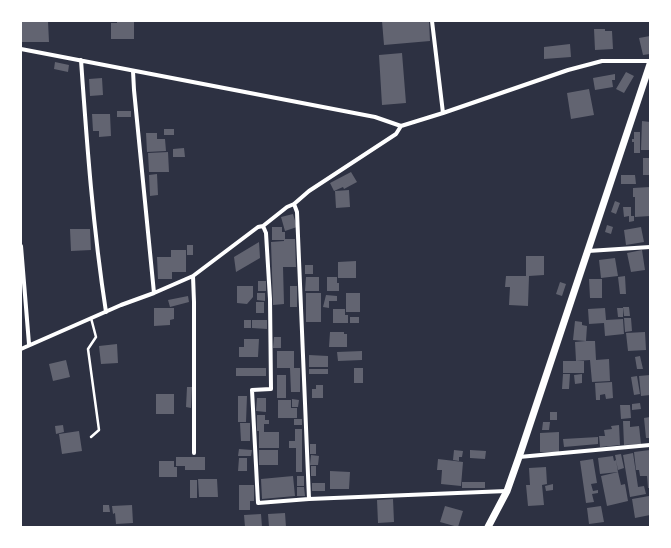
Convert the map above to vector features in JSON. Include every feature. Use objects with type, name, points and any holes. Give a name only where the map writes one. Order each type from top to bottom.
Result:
[{"type":"main road","points":[[488,527],[507,491],[519,457],[650,63]]},
{"type":"street","points":[[432,21],[443,113]]},
{"type":"street","points":[[21,49],[375,117],[401,126],[568,70],[602,61],[650,63]]},
{"type":"street","points":[[81,60],[87,145],[98,256],[106,312]]},
{"type":"street","points":[[133,71],[154,293]]},
{"type":"street","points":[[21,348],[193,276],[258,227],[264,226],[286,207],[294,204],[309,191],[396,134],[401,126]]},
{"type":"street","points":[[294,204],[297,212],[309,499]]},
{"type":"street","points":[[264,226],[266,233],[270,300],[271,389],[252,390],[258,503],[309,499],[507,491]]},
{"type":"street","points":[[21,246],[29,344]]},
{"type":"street","points":[[588,251],[650,247]]},
{"type":"street","points":[[193,276],[194,453]]},
{"type":"street","points":[[519,457],[650,444]]},
{"type":"lane","points":[[91,318],[96,337],[88,349],[99,430],[91,437]]},
{"type":"building","points":[[21,21],[48,21],[49,42],[21,42]]},
{"type":"building","points":[[117,21],[134,21],[134,39],[111,39],[111,23],[117,23]]},
{"type":"building","points":[[382,21],[429,21],[430,41],[384,45]]},
{"type":"building","points":[[594,29],[605,29],[605,31],[612,31],[613,49],[595,50]]},
{"type":"building","points":[[650,36],[650,54],[643,55],[639,38]]},
{"type":"building","points":[[570,44],[571,57],[544,59],[544,47]]},
{"type":"building","points":[[402,53],[406,103],[382,105],[379,55]]},
{"type":"building","points":[[55,62],[69,65],[68,72],[54,69]]},
{"type":"building","points":[[626,72],[634,76],[624,93],[616,89]]},
{"type":"building","points":[[615,74],[615,80],[612,80],[613,87],[595,90],[593,78]]},
{"type":"building","points":[[102,78],[103,95],[90,96],[89,79]]},
{"type":"building","points":[[589,89],[594,115],[571,119],[567,93]]},
{"type":"building","points":[[117,111],[131,111],[131,117],[117,117]]},
{"type":"building","points":[[92,114],[110,114],[111,136],[99,137],[99,131],[93,131]]},
{"type":"building","points":[[642,121],[650,122],[650,150],[641,150]]},
{"type":"building","points":[[164,129],[174,129],[174,135],[164,135]]},
{"type":"building","points":[[634,132],[640,132],[640,153],[634,153],[634,142],[632,142],[632,139],[634,139]]},
{"type":"building","points":[[146,133],[157,133],[157,139],[165,139],[166,151],[147,152]]},
{"type":"building","points":[[184,148],[185,157],[173,157],[173,149]]},
{"type":"building","points":[[168,152],[169,172],[149,172],[148,153]]},
{"type":"building","points":[[643,158],[650,158],[650,175],[643,175]]},
{"type":"building","points":[[351,172],[357,182],[344,189],[343,187],[334,191],[330,183]]},
{"type":"building","points":[[157,174],[158,195],[150,196],[149,175]]},
{"type":"building","points":[[621,175],[635,175],[636,184],[621,184]]},
{"type":"building","points":[[650,187],[650,216],[635,217],[635,197],[633,197],[633,188]]},
{"type":"building","points":[[349,190],[350,207],[336,208],[335,191]]},
{"type":"building","points":[[615,201],[620,203],[616,214],[611,212]]},
{"type":"building","points":[[623,207],[631,207],[631,216],[634,216],[634,221],[629,222],[629,216],[624,217]]},
{"type":"building","points":[[293,214],[297,227],[285,231],[281,217]]},
{"type":"building","points":[[607,225],[613,227],[611,234],[605,232]]},
{"type":"building","points":[[272,227],[282,227],[282,232],[285,232],[285,239],[295,239],[296,267],[283,267],[284,304],[273,305],[271,242],[284,240],[272,240]]},
{"type":"building","points":[[641,227],[644,242],[626,245],[624,230]]},
{"type":"building","points":[[70,229],[90,229],[91,250],[71,251]]},
{"type":"building","points":[[259,242],[260,258],[236,272],[234,257]]},
{"type":"building","points":[[187,245],[193,245],[193,255],[187,255]]},
{"type":"building","points":[[171,250],[186,250],[186,272],[172,272],[172,279],[158,279],[157,257],[171,257]]},
{"type":"building","points":[[642,250],[645,270],[631,272],[627,253]]},
{"type":"building","points":[[526,256],[544,256],[544,275],[529,276],[528,306],[509,305],[510,287],[505,287],[506,276],[526,276]]},
{"type":"building","points":[[615,258],[618,276],[601,278],[599,260]]},
{"type":"building","points":[[356,261],[356,278],[338,278],[338,262]]},
{"type":"building","points":[[305,265],[313,265],[313,274],[305,274]]},
{"type":"building","points":[[625,276],[626,294],[620,294],[618,277]]},
{"type":"building","points":[[306,277],[319,277],[319,291],[305,291]]},
{"type":"building","points":[[327,277],[337,277],[339,291],[327,291]]},
{"type":"building","points":[[589,279],[602,279],[602,298],[590,298]]},
{"type":"building","points":[[258,281],[266,281],[266,291],[258,291]]},
{"type":"building","points":[[560,282],[566,284],[562,296],[556,294]]},
{"type":"building","points":[[237,286],[253,286],[253,297],[247,304],[237,303]]},
{"type":"building","points":[[290,286],[297,286],[297,307],[290,307]]},
{"type":"building","points":[[257,293],[265,293],[265,301],[257,300]]},
{"type":"building","points":[[306,293],[321,293],[321,322],[306,322]]},
{"type":"building","points":[[346,293],[360,293],[360,312],[346,312]]},
{"type":"building","points":[[326,295],[337,296],[337,301],[329,301],[329,308],[323,307]]},
{"type":"building","points":[[188,296],[189,302],[170,307],[168,300]]},
{"type":"building","points":[[256,302],[264,302],[264,313],[256,313]]},
{"type":"building","points":[[623,307],[629,307],[630,316],[624,316]]},
{"type":"building","points":[[154,308],[174,308],[174,319],[170,320],[170,325],[154,326]]},
{"type":"building","points":[[605,308],[606,320],[623,319],[624,334],[605,336],[604,323],[589,324],[588,309]]},
{"type":"building","points":[[617,308],[623,308],[623,317],[618,317]]},
{"type":"building","points":[[333,309],[345,309],[345,315],[348,315],[348,323],[333,323]]},
{"type":"building","points":[[350,317],[359,317],[359,323],[350,323]]},
{"type":"building","points":[[624,318],[631,318],[632,331],[625,332]]},
{"type":"building","points":[[244,320],[251,320],[251,328],[244,328]]},
{"type":"building","points":[[252,320],[267,320],[267,329],[252,328]]},
{"type":"building","points":[[575,321],[582,322],[582,325],[587,326],[586,341],[573,340]]},
{"type":"building","points":[[330,332],[344,332],[344,334],[347,334],[347,347],[329,347]]},
{"type":"building","points":[[645,332],[646,350],[628,351],[626,333]]},
{"type":"building","points":[[274,337],[281,337],[281,348],[273,348]]},
{"type":"building","points":[[244,339],[259,339],[258,357],[239,357],[239,347],[244,347]]},
{"type":"building","points":[[595,341],[596,360],[609,359],[610,381],[592,382],[590,360],[576,361],[575,342]]},
{"type":"building","points":[[117,344],[118,363],[101,364],[99,346]]},
{"type":"building","points":[[277,351],[294,351],[294,368],[300,368],[300,392],[291,392],[290,368],[277,368]]},
{"type":"building","points":[[362,351],[362,360],[338,361],[337,352]]},
{"type":"building","points":[[309,355],[328,356],[328,367],[309,367]]},
{"type":"building","points":[[640,356],[643,369],[637,369],[635,357]]},
{"type":"building","points":[[66,360],[70,377],[53,381],[49,364]]},
{"type":"building","points":[[563,361],[584,361],[584,373],[563,373]]},
{"type":"building","points":[[236,368],[266,368],[266,376],[236,376]]},
{"type":"building","points":[[354,368],[363,368],[363,383],[354,383]]},
{"type":"building","points":[[309,369],[328,369],[328,374],[309,374]]},
{"type":"building","points":[[563,374],[570,374],[569,389],[562,389]]},
{"type":"building","points":[[582,374],[582,383],[575,384],[574,375]]},
{"type":"building","points":[[277,375],[286,375],[286,398],[277,398]]},
{"type":"building","points":[[650,375],[650,395],[641,396],[639,376]]},
{"type":"building","points":[[637,376],[640,394],[634,395],[631,377]]},
{"type":"building","points":[[612,382],[613,398],[606,399],[605,394],[600,395],[600,400],[596,400],[595,383]]},
{"type":"building","points":[[316,385],[323,385],[323,398],[312,398],[312,389],[316,389]]},
{"type":"building","points":[[187,387],[192,387],[191,408],[186,407]]},
{"type":"building","points":[[156,394],[174,394],[174,414],[156,414]]},
{"type":"building","points":[[238,396],[247,396],[246,422],[238,422]]},
{"type":"building","points":[[257,398],[266,398],[266,412],[256,411]]},
{"type":"building","points":[[292,399],[299,400],[298,407],[292,407]]},
{"type":"building","points":[[278,400],[291,400],[291,408],[297,408],[297,418],[278,418]]},
{"type":"building","points":[[640,403],[641,409],[632,410],[632,404]]},
{"type":"building","points":[[620,405],[630,405],[631,418],[621,419]]},
{"type":"building","points":[[550,412],[557,412],[557,420],[550,420]]},
{"type":"building","points":[[257,415],[265,415],[265,420],[269,420],[269,424],[264,424],[264,432],[279,432],[279,448],[259,448]]},
{"type":"building","points":[[650,417],[650,438],[646,438],[644,418]]},
{"type":"building","points":[[294,419],[302,419],[302,425],[294,425]]},
{"type":"building","points":[[623,421],[630,421],[630,427],[639,426],[641,444],[624,445]]},
{"type":"building","points":[[543,422],[550,422],[549,430],[542,430]]},
{"type":"building","points":[[240,423],[250,423],[250,441],[241,441]]},
{"type":"building","points":[[63,425],[64,432],[56,434],[55,426]]},
{"type":"building","points":[[619,425],[620,445],[600,447],[599,436],[605,436],[604,430],[612,429],[611,426]]},
{"type":"building","points":[[295,429],[302,429],[302,472],[296,472],[296,448],[289,448],[289,441],[295,441]]},
{"type":"building","points":[[79,431],[82,451],[62,454],[59,434]]},
{"type":"building","points":[[559,432],[559,452],[540,452],[540,433]]},
{"type":"building","points":[[598,437],[598,444],[564,447],[563,439]]},
{"type":"building","points":[[310,444],[316,444],[316,454],[310,454]]},
{"type":"building","points":[[239,449],[252,450],[251,456],[238,456]]},
{"type":"building","points":[[259,450],[278,450],[278,465],[259,465]]},
{"type":"building","points":[[454,450],[463,451],[462,457],[459,457],[459,461],[453,460]]},
{"type":"building","points":[[470,450],[486,451],[485,459],[470,458]]},
{"type":"building","points":[[650,450],[650,488],[648,488],[647,476],[640,476],[639,470],[636,470],[634,452]]},
{"type":"building","points":[[633,453],[638,487],[644,486],[646,494],[630,497],[623,455]]},
{"type":"building","points":[[621,454],[624,468],[618,470],[615,455]]},
{"type":"building","points":[[311,455],[319,456],[318,465],[310,465]]},
{"type":"building","points":[[613,456],[614,461],[616,460],[618,472],[600,474],[598,458]]},
{"type":"building","points":[[176,457],[205,457],[205,470],[185,470],[185,466],[176,466]]},
{"type":"building","points":[[239,458],[247,458],[247,471],[238,471]]},
{"type":"building","points":[[438,459],[463,462],[461,486],[441,484],[442,470],[437,470]]},
{"type":"building","points":[[593,459],[597,483],[591,484],[593,491],[598,490],[598,493],[592,494],[594,502],[586,503],[580,461]]},
{"type":"building","points":[[159,461],[174,461],[174,467],[177,467],[177,477],[159,477]]},
{"type":"building","points":[[311,466],[316,466],[316,476],[311,476]]},
{"type":"building","points":[[546,467],[547,484],[542,485],[544,505],[528,506],[526,485],[530,485],[529,468]]},
{"type":"building","points":[[330,471],[350,472],[349,489],[330,489]]},
{"type":"building","points":[[618,472],[621,485],[625,484],[628,501],[607,506],[601,476]]},
{"type":"building","points":[[293,476],[295,496],[262,499],[261,479]]},
{"type":"building","points":[[297,476],[304,476],[304,486],[297,486]]},
{"type":"building","points":[[198,479],[217,479],[218,497],[199,497]]},
{"type":"building","points":[[190,480],[197,480],[197,498],[190,498]]},
{"type":"building","points":[[462,482],[485,482],[485,488],[462,488]]},
{"type":"building","points":[[312,483],[325,483],[325,491],[312,491]]},
{"type":"building","points":[[553,484],[553,490],[546,491],[545,486]]},
{"type":"building","points":[[239,485],[254,485],[254,501],[250,501],[250,510],[239,510]]},
{"type":"building","points":[[297,487],[304,487],[305,496],[297,496]]},
{"type":"building","points":[[649,496],[650,515],[635,518],[632,499]]},
{"type":"building","points":[[393,499],[394,522],[378,523],[377,500]]},
{"type":"building","points":[[103,505],[109,505],[110,512],[103,512]]},
{"type":"building","points":[[132,505],[133,523],[116,524],[115,513],[113,514],[112,506]]},
{"type":"building","points":[[445,506],[463,511],[458,527],[440,522]]},
{"type":"building","points":[[601,506],[604,522],[589,524],[587,508]]},
{"type":"building","points":[[285,513],[286,527],[269,527],[268,514]]},
{"type":"building","points":[[261,514],[262,527],[245,527],[244,515]]}]
